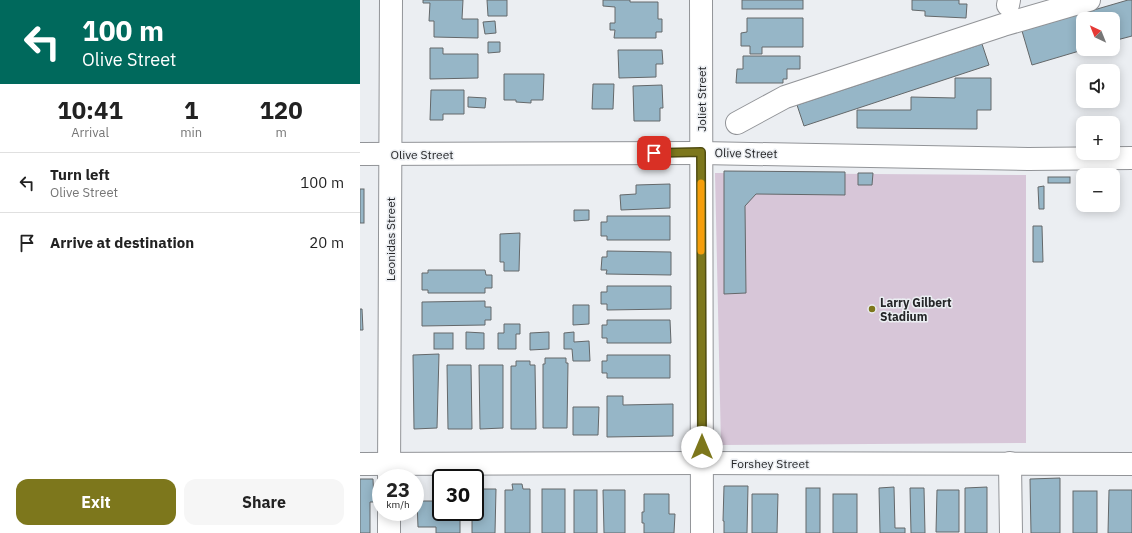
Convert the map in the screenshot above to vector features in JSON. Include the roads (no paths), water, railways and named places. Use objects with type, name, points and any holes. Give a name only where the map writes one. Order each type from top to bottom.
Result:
[{"type":"street","name":"Leonidas Street","points":[[389,469],[391,0]]},
{"type":"street","name":"Joliet Street","points":[[701,0],[702,533]]},
{"type":"street","points":[[737,123],[785,97],[1003,25],[1089,0]]},
{"type":"street","name":"Olive Street","points":[[360,154],[701,152],[1028,159],[1132,158]]},
{"type":"street","name":"Forshey Street","points":[[424,470],[702,463],[1132,464]]},
{"type":"street","points":[[1010,463],[1011,533]]},
{"type":"street","name":"Forshey Street","points":[[360,464],[381,469]]},
{"type":"street","points":[[389,521],[389,533]]},
{"type":"place","name":"Larry Gilbert Stadium","points":[[872,309]]}]
